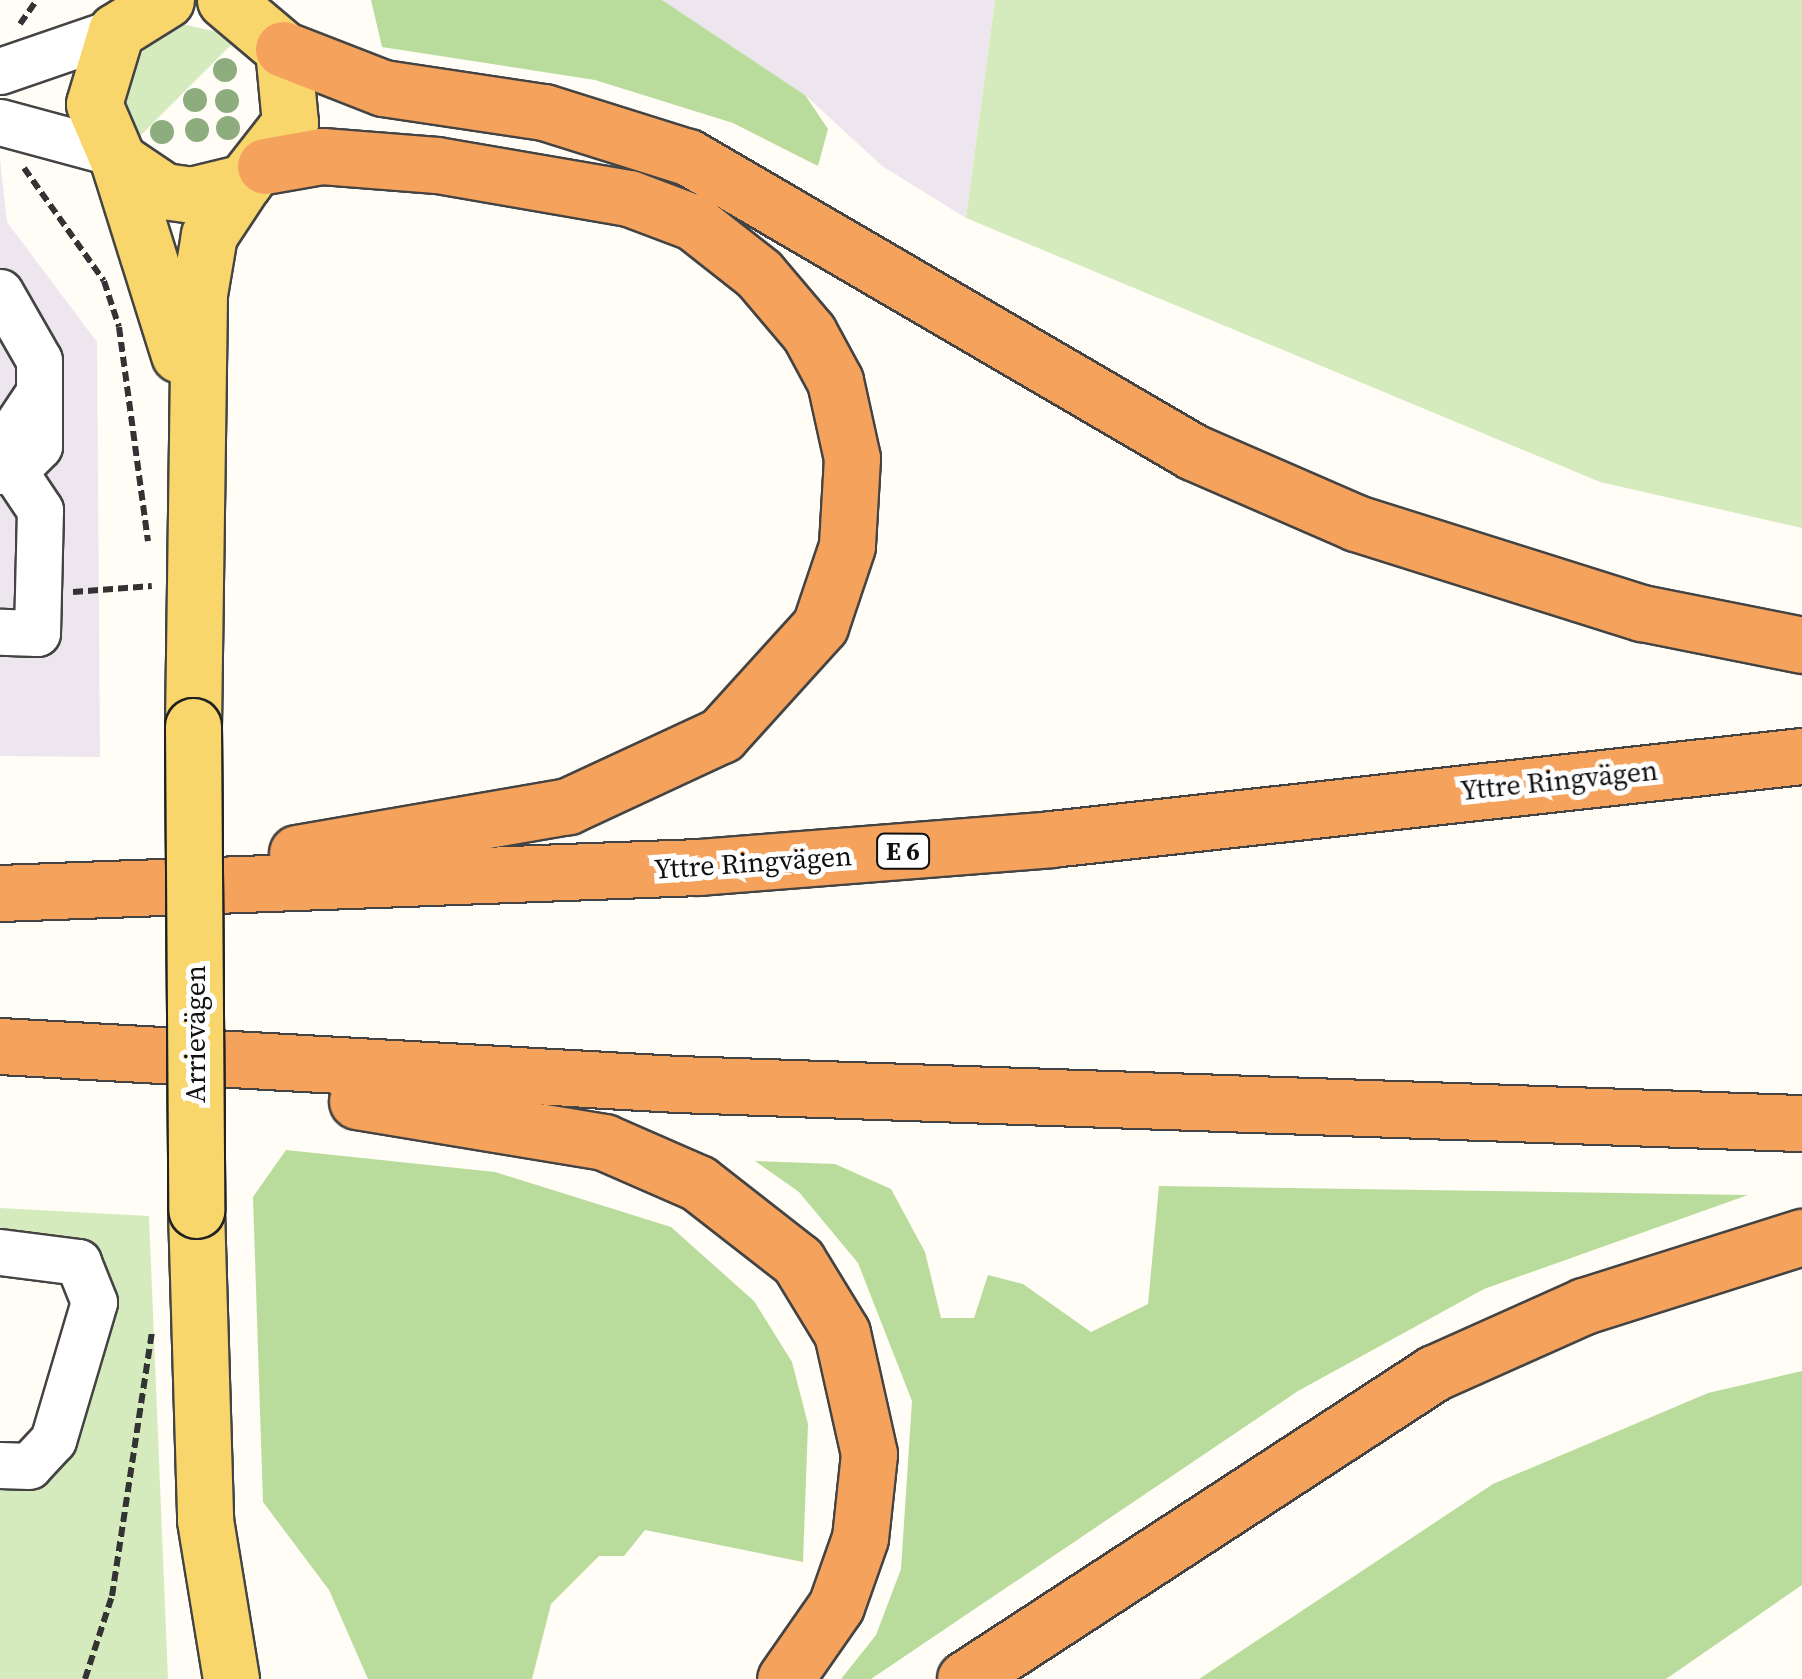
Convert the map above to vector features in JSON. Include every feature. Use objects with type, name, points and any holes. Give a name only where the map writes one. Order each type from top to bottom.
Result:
[{"type":"highway","points":[[257,19],[383,88],[544,112],[688,157],[1193,452],[1356,522],[1642,613],[1802,645]]},
{"type":"highway","points":[[0,868],[366,846],[568,806],[721,735],[820,626],[847,546],[845,413],[810,334],[728,246],[630,198],[504,174],[370,157],[255,174]]},
{"type":"highway","name":"Yttre Ringvägen","points":[[0,893],[699,866],[1051,839],[1802,756]]},
{"type":"highway","points":[[0,1046],[677,1084],[1802,1123]]},
{"type":"highway","points":[[0,1076],[337,1099],[542,1126],[652,1161],[762,1227],[798,1261],[842,1333],[869,1454],[860,1538],[836,1606],[786,1679]]},
{"type":"highway","points":[[966,1679],[1434,1373],[1584,1306],[1802,1237]]},
{"type":"main road","name":"Arrievägen","points":[[140,12],[94,104],[152,248],[194,421]]},
{"type":"main road","name":"Arrievägen","points":[[222,1668],[200,1448],[194,421],[204,254],[217,216],[255,174],[292,110],[257,19]]},
{"type":"main road","points":[[114,156],[164,191],[191,195],[255,174]]},
{"type":"street","points":[[5,70],[140,12]]},
{"type":"street","points":[[4,123],[114,156]]},
{"type":"street","points":[[0,292],[39,360],[39,446],[5,459],[40,510],[37,633],[0,632]]},
{"type":"street","points":[[0,1252],[78,1262],[94,1302],[53,1440],[28,1466],[0,1465]]},
{"type":"path","points":[[5,70],[8,46],[38,0]]},
{"type":"path","points":[[4,123],[7,142],[104,282],[119,326],[149,550]]},
{"type":"path","points":[[150,568],[153,601]]},
{"type":"path","points":[[84,591],[152,586]]},
{"type":"path","points":[[85,1679],[112,1596],[154,1316]]},
{"type":"shaded area","points":[[662,0],[995,0],[966,218],[882,166],[805,95]]},
{"type":"shaded area","points":[[0,159],[7,222],[97,342],[100,757],[0,756]]},
{"type":"green space","points":[[371,0],[662,0],[805,95],[828,129],[818,166],[733,123],[595,80],[382,47]]},
{"type":"green space","points":[[995,0],[1802,0],[1802,528],[1600,482],[966,218]]},
{"type":"green space","points":[[182,24],[239,37],[136,140],[124,117],[127,69],[159,33]]},
{"type":"green space","points":[[286,1150],[495,1172],[671,1227],[754,1301],[792,1362],[808,1424],[803,1562],[645,1530],[624,1556],[599,1556],[551,1604],[532,1679],[368,1679],[329,1590],[263,1502],[253,1197]]},
{"type":"green space","points":[[755,1161],[835,1164],[891,1189],[925,1252],[941,1318],[974,1318],[988,1275],[1023,1284],[1091,1332],[1148,1304],[1159,1186],[1748,1195],[1484,1289],[1298,1391],[871,1679],[841,1679],[876,1635],[901,1569],[912,1401],[858,1263],[799,1192]]},
{"type":"green space","points":[[0,1208],[149,1216],[168,1679],[0,1679],[0,1478],[46,1473],[109,1286],[0,1244]]},
{"type":"green space","points":[[1802,1371],[1802,1585],[1666,1679],[1199,1679],[1493,1484],[1708,1393]]}]
